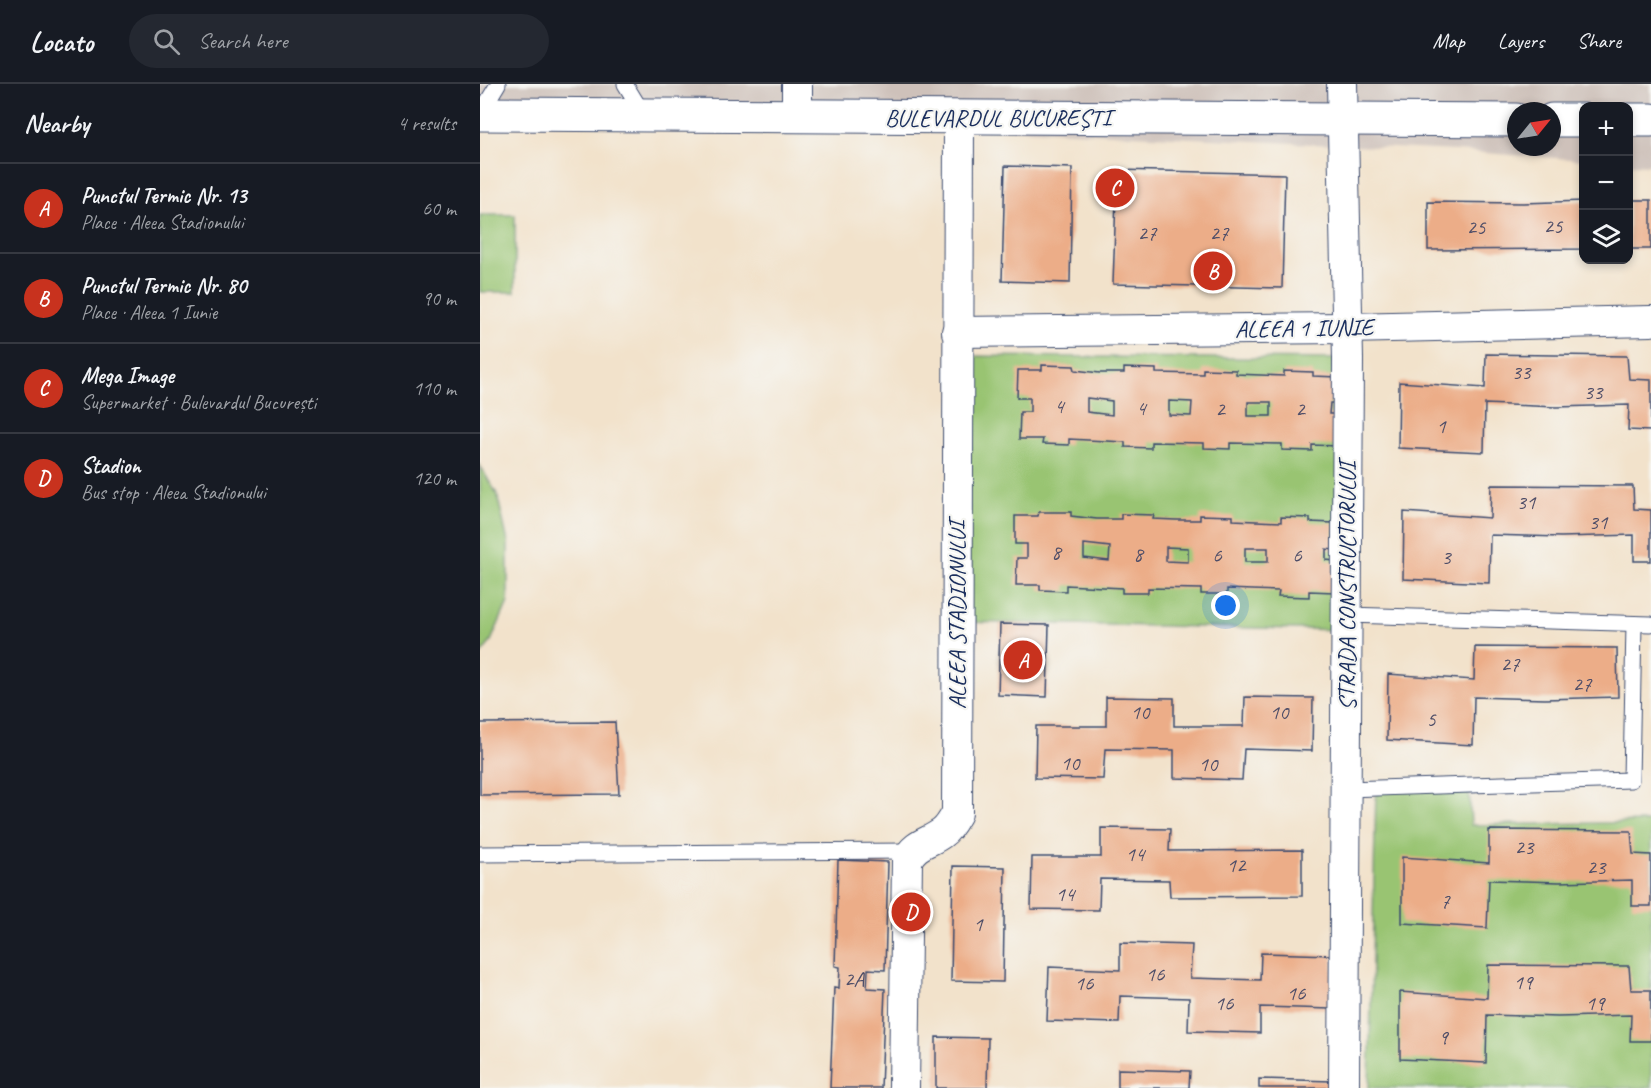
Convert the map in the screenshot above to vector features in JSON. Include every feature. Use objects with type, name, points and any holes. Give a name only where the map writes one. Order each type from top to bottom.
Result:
[{"type":"main road","name":"BULEVARDUL BUCUREȘTI","points":[[480,114],[1507,120]]},
{"type":"main road","points":[[1561,120],[1579,120]]},
{"type":"main road","points":[[1633,120],[1651,120]]},
{"type":"street","points":[[796,116],[797,84]]},
{"type":"street","name":"STRADA CONSTRUCTORULUI","points":[[1342,84],[1348,328],[1344,1088]]},
{"type":"street","name":"ALEEA STADIONULUI","points":[[911,852],[942,833],[951,825],[957,813],[959,118]]},
{"type":"street","name":"ALEEA 1 IUNIE","points":[[957,332],[1348,328],[1651,321]]},
{"type":"street","points":[[904,1088],[906,869],[911,852]]},
{"type":"lane","points":[[480,114],[498,84]]},
{"type":"lane","points":[[625,84],[644,114]]},
{"type":"lane","points":[[1347,615],[1651,624]]},
{"type":"lane","points":[[1346,789],[1631,780],[1634,624]]},
{"type":"lane","points":[[480,854],[911,852]]},
{"type":"shaded area","points":[[480,84],[1651,84],[1651,165],[1633,164],[1633,102],[1579,102],[1579,160],[1527,156],[1561,156],[1561,102],[1507,102],[1507,155],[480,103]]},
{"type":"green space","points":[[480,215],[515,215],[515,292],[480,292]]},
{"type":"green space","points":[[957,356],[1348,359],[1347,630],[957,622]]},
{"type":"green space","points":[[480,466],[497,494],[508,542],[508,602],[490,643],[480,655]]},
{"type":"green space","points":[[1469,786],[1471,825],[1651,822],[1651,1088],[1369,1088],[1376,789]]},
{"type":"building","points":[[1005,166],[1072,168],[1070,283],[1002,281]]},
{"type":"building","points":[[1117,170],[1285,174],[1282,288],[1113,284]]},
{"type":"building","points":[[1633,200],[1651,200],[1651,249],[1633,249]]},
{"type":"building","points":[[1579,201],[1579,249],[1428,250],[1428,202]]},
{"type":"building","points":[[1486,354],[1627,356],[1629,379],[1651,380],[1651,431],[1628,430],[1629,405],[1556,407],[1485,404],[1484,452],[1398,448],[1399,382],[1485,388]]},
{"type":"building","points":[[1042,365],[1074,366],[1075,370],[1100,373],[1124,373],[1124,368],[1156,369],[1156,373],[1203,374],[1203,369],[1236,370],[1236,374],[1284,376],[1284,371],[1313,372],[1313,376],[1338,377],[1337,403],[1330,403],[1329,414],[1338,414],[1338,446],[1312,445],[1312,451],[1282,450],[1282,444],[1230,443],[1230,449],[1204,448],[1204,443],[1151,442],[1151,448],[1125,447],[1125,442],[1069,439],[1069,445],[1042,444],[1043,439],[1019,439],[1020,412],[1030,412],[1030,398],[1017,398],[1018,370],[1042,370]],"holes":[[[1087,398],[1112,401],[1112,415],[1087,412]],[[1169,401],[1192,402],[1191,416],[1169,415]],[[1248,402],[1271,402],[1271,416],[1248,416]]]},
{"type":"building","points":[[1491,485],[1633,486],[1634,509],[1651,510],[1651,561],[1634,561],[1634,535],[1561,537],[1490,535],[1489,583],[1403,579],[1404,512],[1490,518]]},
{"type":"building","points":[[1039,512],[1071,512],[1071,516],[1097,519],[1121,519],[1121,514],[1154,515],[1153,519],[1200,520],[1200,515],[1233,516],[1233,520],[1281,522],[1281,517],[1310,518],[1310,522],[1334,523],[1334,550],[1326,549],[1326,560],[1335,561],[1334,592],[1309,591],[1309,597],[1278,596],[1279,591],[1227,589],[1227,594],[1201,594],[1201,589],[1148,588],[1148,593],[1122,593],[1122,588],[1066,585],[1066,591],[1040,590],[1040,585],[1016,585],[1017,558],[1027,558],[1027,544],[1015,544],[1015,516],[1038,516]],"holes":[[[1084,544],[1110,547],[1109,561],[1084,558]],[[1166,547],[1188,548],[1188,562],[1166,561]],[[1245,548],[1268,548],[1268,562],[1245,562]]]},
{"type":"building","points":[[1000,624],[1049,625],[1047,697],[998,695]]},
{"type":"building","points":[[1475,647],[1617,648],[1618,697],[1545,699],[1474,697],[1473,745],[1387,740],[1388,674],[1474,680]]},
{"type":"building","points":[[1106,697],[1174,698],[1174,726],[1244,726],[1245,697],[1313,698],[1312,751],[1244,749],[1242,780],[1174,778],[1174,750],[1105,749],[1103,779],[1035,778],[1036,726],[1106,726]]},
{"type":"building","points":[[615,722],[619,794],[480,795],[480,723]]},
{"type":"building","points":[[1101,828],[1170,829],[1169,851],[1302,850],[1302,896],[1170,897],[1169,880],[1100,879],[1099,910],[1031,909],[1032,857],[1101,857]]},
{"type":"building","points":[[1489,830],[1631,831],[1633,854],[1651,855],[1651,906],[1632,906],[1632,880],[1559,882],[1489,880],[1487,928],[1402,923],[1402,857],[1489,863]]},
{"type":"building","points":[[838,860],[888,862],[885,970],[868,969],[867,988],[885,989],[881,1088],[830,1088],[834,987],[839,988],[840,967],[835,966]]},
{"type":"building","points":[[953,866],[1005,867],[1003,982],[951,981]]},
{"type":"building","points":[[1120,943],[1192,945],[1190,978],[1260,980],[1261,953],[1333,955],[1331,1009],[1260,1007],[1260,1033],[1188,1031],[1189,998],[1120,996],[1119,1023],[1047,1021],[1049,967],[1120,970]]},
{"type":"building","points":[[1488,965],[1629,966],[1631,990],[1651,990],[1651,1041],[1630,1041],[1631,1015],[1558,1017],[1487,1015],[1486,1063],[1400,1059],[1400,992],[1487,998]]},
{"type":"building","points":[[936,1037],[988,1038],[987,1088],[936,1088]]},
{"type":"building","points":[[1118,1069],[1190,1071],[1189,1088],[1118,1088]]},
{"type":"building","points":[[1259,1079],[1331,1081],[1331,1088],[1259,1088]]},
{"type":"place","name":"Mega Image","points":[[1115,188]]},
{"type":"place","name":"Punctul Termic Nr. 80","points":[[1213,271]]},
{"type":"place","name":"Punctul Termic Nr. 13","points":[[1023,660]]},
{"type":"place","name":"Stadion","points":[[911,912]]}]
